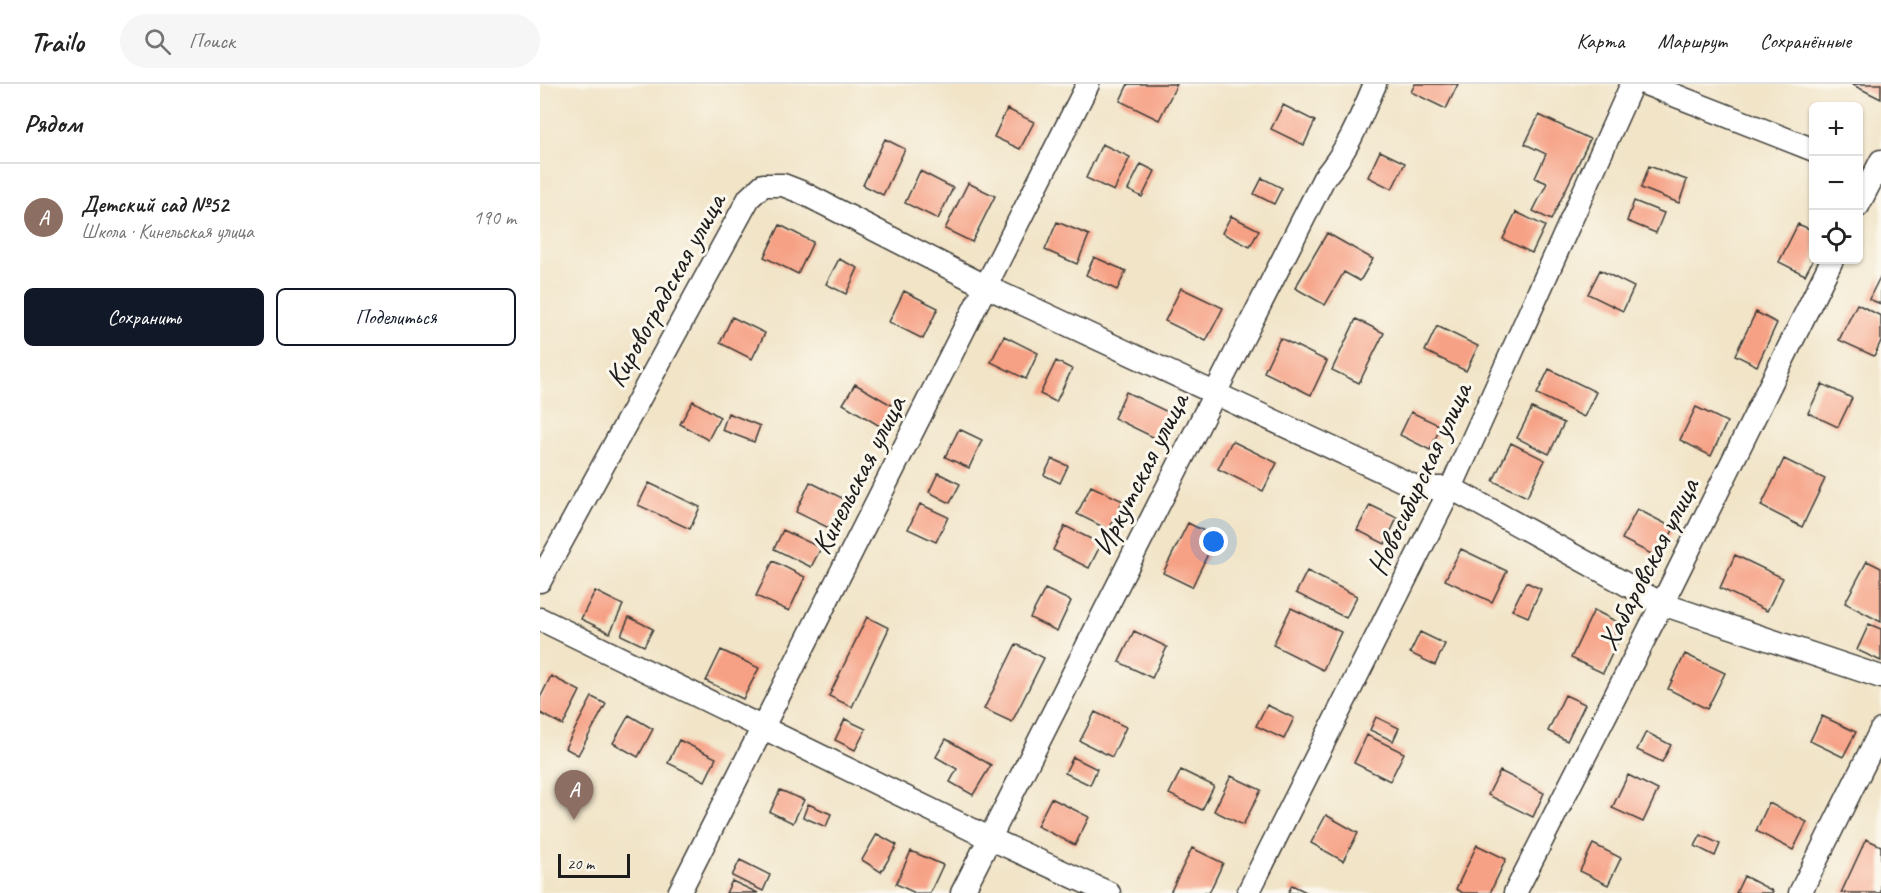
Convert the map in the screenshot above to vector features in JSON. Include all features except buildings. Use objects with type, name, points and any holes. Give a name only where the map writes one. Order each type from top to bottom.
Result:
[{"type":"street","name":"Кинельская улица","points":[[679,893],[1088,84]]},
{"type":"street","name":"Иркутская улица","points":[[962,893],[1324,178],[1341,158],[1353,136],[1375,84]]},
{"type":"street","name":"Новосибирская улица","points":[[1248,893],[1451,488],[1632,84]]},
{"type":"street","points":[[1646,84],[1809,148]]},
{"type":"street","points":[[1863,195],[1874,170]]},
{"type":"street","name":"Кировоградская улица","points":[[540,581],[749,198],[763,185],[783,185],[801,192],[987,287]]},
{"type":"street","name":"Хабаровская улица","points":[[1515,893],[1662,604],[1830,264]]},
{"type":"street","points":[[987,287],[1418,488],[1451,488],[1662,604],[1881,677]]},
{"type":"street","points":[[540,619],[989,838],[1109,893]]},
{"type":"street","points":[[1800,893],[1881,730]]},
{"type":"place","name":"Детский сад №52","points":[[574,820]]}]
